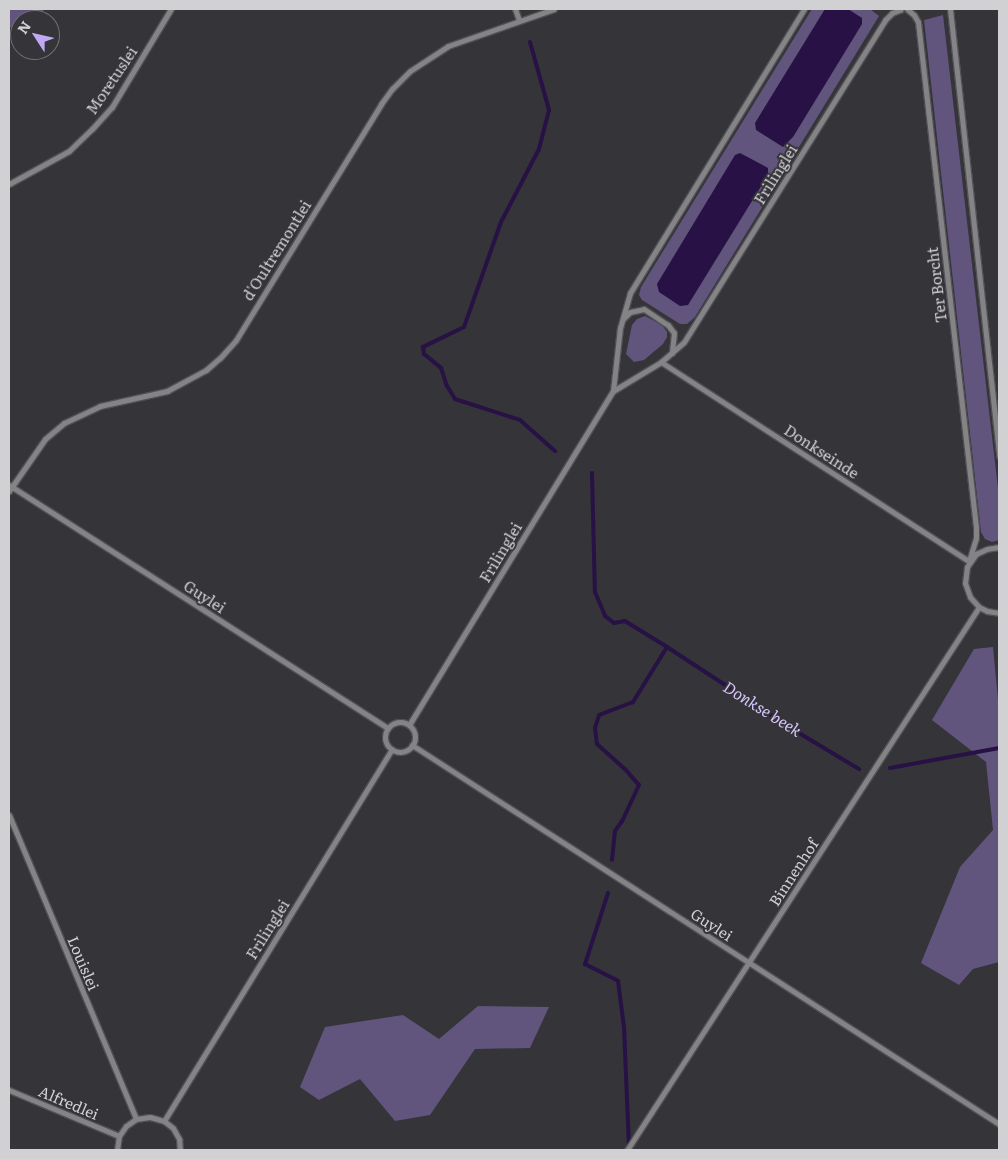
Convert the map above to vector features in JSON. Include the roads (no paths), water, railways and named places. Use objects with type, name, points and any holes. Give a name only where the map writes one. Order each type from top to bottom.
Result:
[{"type":"street","name":"Moretuslei","points":[[9,184],[69,151],[92,130],[112,107],[171,9]]},
{"type":"street","points":[[515,9],[520,20]]},
{"type":"street","name":"d'Oultremontlei","points":[[10,487],[46,439],[64,423],[100,406],[166,391],[186,382],[220,358],[236,340],[392,88],[410,71],[448,46],[554,9]]},
{"type":"street","name":"Frilinglei","points":[[409,726],[613,391],[623,318],[630,293],[804,9]]},
{"type":"street","name":"Frilinglei","points":[[613,391],[661,362],[695,328],[885,20],[899,9],[908,9]]},
{"type":"street","name":"Ter Borcht","points":[[908,9],[918,22],[976,527],[976,538],[969,561]]},
{"type":"street","points":[[950,9],[999,456]]},
{"type":"street","points":[[623,318],[630,312],[644,309],[668,324],[674,334],[672,353]]},
{"type":"street","name":"Donkseinde","points":[[661,362],[969,561]]},
{"type":"street","name":"Guylei","points":[[10,487],[388,728]]},
{"type":"street","points":[[999,547],[981,551],[969,561],[965,583],[970,597],[979,607],[987,611],[999,613]]},
{"type":"street","name":"Binnenhof","points":[[627,1150],[979,607]]},
{"type":"street","points":[[399,722],[409,726],[414,735],[412,745],[402,751],[392,749],[385,738],[388,728],[399,722]]},
{"type":"street","name":"Guylei","points":[[412,745],[999,1124]]},
{"type":"street","name":"Frilinglei","points":[[164,1121],[392,749]]},
{"type":"street","name":"Louislei","points":[[9,815],[136,1120]]},
{"type":"street","name":"Alfredlei","points":[[9,1090],[119,1136]]},
{"type":"street","points":[[117,1150],[119,1136],[126,1126],[136,1120],[150,1117],[164,1121],[173,1128],[180,1150]]},
{"type":"waterway","points":[[530,42],[549,110],[539,149],[501,222],[464,327],[423,347],[424,354],[441,368],[447,386],[455,399],[520,420],[555,451]]},
{"type":"waterway","points":[[592,473],[595,592],[605,616],[614,623],[625,621],[667,647],[633,702],[599,715],[595,728],[597,744],[625,769],[639,785],[622,821],[615,831],[612,860]]},
{"type":"waterway","name":"Donkse beek","points":[[667,647],[794,730],[859,769]]},
{"type":"waterway","name":"Donkse beek","points":[[890,768],[999,748]]},
{"type":"waterway","points":[[608,893],[585,964],[618,981],[624,1027],[629,1147]]}]
